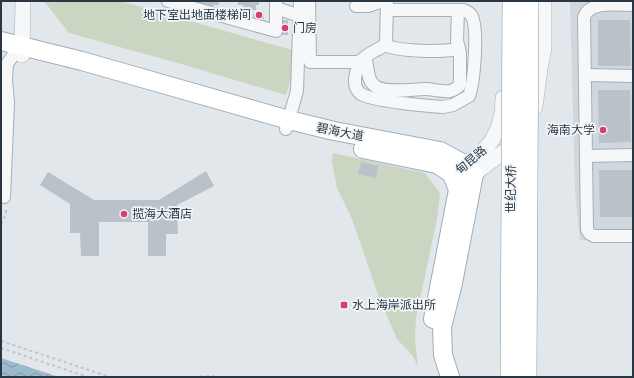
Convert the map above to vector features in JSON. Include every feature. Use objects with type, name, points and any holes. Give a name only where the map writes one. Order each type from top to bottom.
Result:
[{"type":"highway","name":"世纪大桥","points":[[510,377],[512,1]]},
{"type":"highway","name":"世纪大桥","points":[[527,377],[529,1]]},
{"type":"main road","name":"碧海大道","points":[[13,48],[82,61],[288,125],[334,131],[440,151],[464,171]]},
{"type":"main road","points":[[438,377],[433,362],[430,334],[458,190],[464,171]]},
{"type":"main road","points":[[450,377],[443,355],[442,326],[453,283],[464,171]]},
{"type":"street","points":[[13,48],[16,1]]},
{"type":"street","points":[[4,197],[8,103],[4,83],[7,64],[13,48],[23,1]]},
{"type":"street","points":[[288,125],[297,91],[300,1]]},
{"type":"street","points":[[310,1],[310,62],[358,62],[385,45],[385,4]]},
{"type":"street","name":"甸昆路","points":[[464,171],[493,140],[503,111],[504,1]]},
{"type":"street","name":"甸昆路","points":[[464,171],[514,142],[533,114],[536,104],[544,48],[544,1]]},
{"type":"street","points":[[174,2],[276,31],[276,5],[300,16]]},
{"type":"street","points":[[356,6],[385,4],[467,11],[474,22],[474,75],[470,93],[467,99],[453,105],[443,107],[386,100],[362,95],[358,91],[355,80],[358,67],[365,58]]},
{"type":"street","points":[[633,5],[592,6],[586,12],[584,17],[588,230],[590,234],[594,236],[633,236]]},
{"type":"street","points":[[365,58],[370,80],[376,87],[392,90],[426,89],[450,91],[460,85],[459,48],[457,41],[458,10]]},
{"type":"street","points":[[385,45],[395,49],[450,50],[459,48]]},
{"type":"street","points":[[504,48],[509,52],[523,56],[536,53],[544,48]]},
{"type":"street","points":[[585,75],[633,76]]},
{"type":"street","points":[[586,156],[633,155]]},
{"type":"path","points":[[1,224],[6,213],[4,197]]},
{"type":"path","points":[[1,341],[110,377]]},
{"type":"path","points":[[1,348],[88,377]]},
{"type":"path","points":[[194,377],[217,377]]},
{"type":"shaded area","name":"海南大学","points":[[570,1],[633,1],[633,240],[580,240],[575,191]]},
{"type":"green space","points":[[44,1],[120,1],[292,50],[292,76],[286,95],[69,33]]},
{"type":"green space","points":[[333,153],[425,173],[440,193],[437,219],[416,318],[415,339],[418,367],[413,356],[397,339],[380,300],[352,219],[337,188],[332,162]]},
{"type":"water","points":[[1,358],[59,377],[1,377]]},
{"type":"building","points":[[198,1],[219,1],[219,5],[213,5],[213,10],[198,5]]},
{"type":"building","points":[[238,1],[259,1],[259,5],[256,5],[256,10],[243,10],[243,5],[238,5]]},
{"type":"building","name":"地下室出地面楼梯间","points":[[264,13],[264,19],[253,19],[253,14]]},
{"type":"building","name":"门房","points":[[282,20],[288,20],[288,35],[282,35]]},
{"type":"building","points":[[598,20],[630,20],[631,66],[598,66]]},
{"type":"building","points":[[598,90],[630,90],[631,142],[599,143]]},
{"type":"building","points":[[361,162],[378,166],[376,178],[358,174]]},
{"type":"building","points":[[599,170],[633,170],[633,217],[600,217]]},
{"type":"building","name":"揽海大酒店","points":[[206,171],[214,186],[177,205],[178,234],[166,234],[166,256],[148,256],[148,222],[99,222],[99,256],[81,256],[80,233],[70,233],[70,204],[40,185],[48,172],[94,200],[159,200]]},
{"type":"place","name":"地下室出地面楼梯间","points":[[259,15]]},
{"type":"place","name":"门房","points":[[285,28]]},
{"type":"place","name":"海南大学","points":[[603,130]]},
{"type":"place","name":"揽海大酒店","points":[[124,214]]},
{"type":"place","name":"水上海岸派出所","points":[[344,305]]}]
